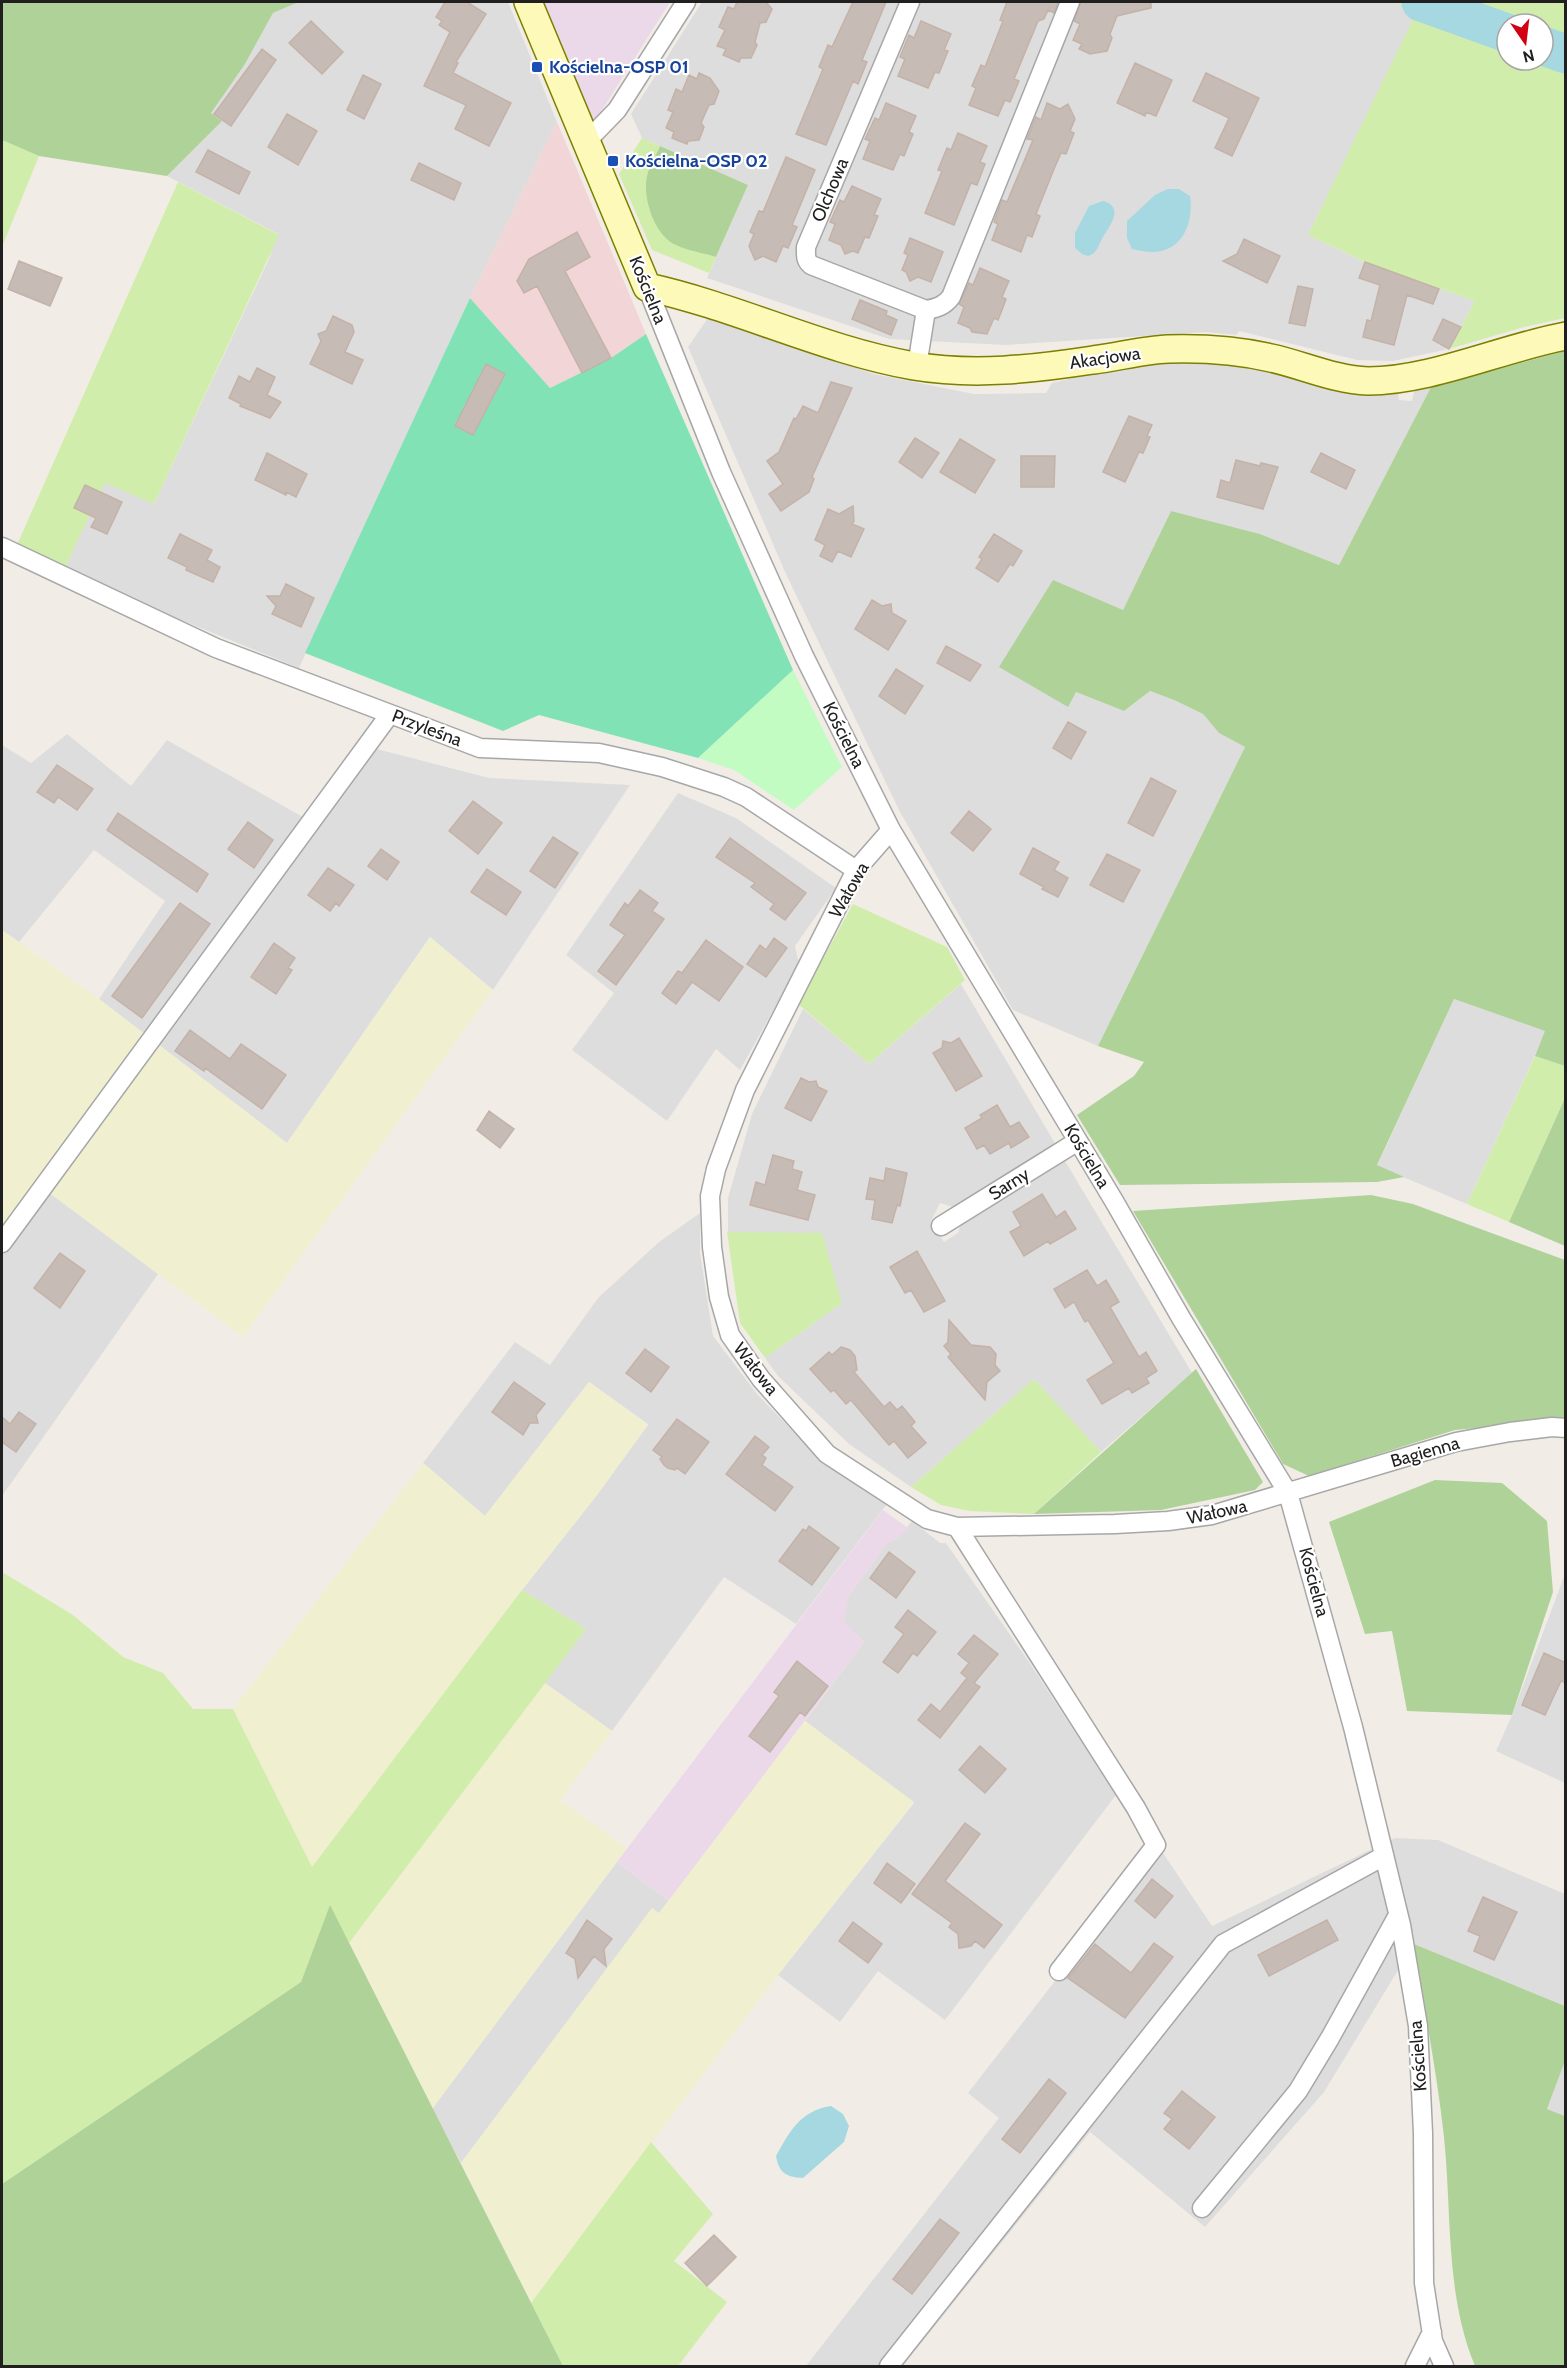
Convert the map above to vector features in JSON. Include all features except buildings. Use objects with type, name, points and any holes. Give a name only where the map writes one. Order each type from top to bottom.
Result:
[{"type":"street","name":"Kościelna","points":[[528,2],[722,472],[804,656],[891,830],[1078,1141],[1181,1318],[1288,1493],[1350,1716],[1398,1915],[1418,2026],[1423,2133],[1425,2283],[1432,2332],[1444,2367]]},
{"type":"street","points":[[586,142],[617,110],[686,2]]},
{"type":"street","name":"Olchowa","points":[[910,2],[806,247],[806,255],[811,266],[926,310]]},
{"type":"street","points":[[917,366],[926,310],[945,304],[951,297],[1070,2]]},
{"type":"street","name":"Akacjowa","points":[[647,286],[690,296],[872,357],[917,366],[967,370],[1015,370],[1166,349],[1218,349],[1271,358],[1365,381],[1400,379],[1566,336]]},
{"type":"street","name":"Przyleśna","points":[[2,547],[216,648],[480,748],[599,753],[662,767],[724,787],[746,797],[856,870]]},
{"type":"street","points":[[2,1243],[390,714]]},
{"type":"street","name":"Wałowa","points":[[891,830],[856,870],[745,1090],[716,1170],[710,1196],[712,1248],[718,1287],[730,1335],[761,1379],[827,1454],[927,1519],[957,1527],[1168,1521],[1212,1515],[1288,1493]]},
{"type":"street","name":"Sarny","points":[[941,1226],[1078,1141]]},
{"type":"street","name":"Bagienna","points":[[1288,1493],[1456,1442],[1510,1432],[1552,1427],[1566,1428]]},
{"type":"street","points":[[957,1527],[1136,1808],[1156,1845],[1059,1971]]},
{"type":"street","points":[[889,2367],[1223,1944],[1384,1856]]},
{"type":"street","points":[[1202,2208],[1298,2091],[1398,1915]]},
{"type":"street","points":[[1415,2367],[1432,2332]]},
{"type":"shaded area","points":[[299,2],[508,2],[557,122],[470,298],[299,668],[63,572],[105,482],[154,504],[268,261],[278,234],[167,176],[221,121],[210,113],[245,64],[273,13]]},
{"type":"shaded area","points":[[544,2],[670,2],[592,126]]},
{"type":"shaded area","points":[[702,2],[1394,2],[1418,10],[1308,235],[1365,262],[1475,301],[1449,349],[1393,361],[1357,360],[1239,331],[1236,335],[1206,332],[1006,345],[889,339],[707,278],[748,185],[642,138],[631,114]]},
{"type":"shaded area","points":[[557,122],[646,334],[611,358],[550,388],[470,298]]},
{"type":"shaded area","points":[[708,318],[874,374],[974,394],[1046,393],[1052,383],[1081,376],[1150,364],[1202,362],[1244,366],[1337,389],[1370,393],[1398,392],[1399,400],[1412,401],[1414,392],[1421,388],[1431,387],[1339,565],[1260,534],[1171,511],[1123,610],[1076,692],[1124,711],[1150,691],[1203,714],[1219,733],[1245,747],[1098,1046],[1013,1010],[899,810],[786,574],[688,347]]},
{"type":"shaded area","points":[[67,734],[131,786],[167,740],[317,825],[373,748],[489,778],[630,785],[493,990],[430,937],[287,1143],[99,999],[165,901],[94,850],[19,942],[2,930],[2,745],[31,763]]},
{"type":"shaded area","points":[[678,793],[736,818],[836,888],[795,946],[799,964],[740,1070],[716,1049],[667,1121],[572,1050],[614,993],[566,955]]},
{"type":"shaded area","points":[[961,984],[1056,1145],[953,1207],[940,1203],[931,1221],[944,1242],[958,1233],[962,1221],[1065,1161],[1192,1373],[1101,1452],[1034,1379],[911,1487],[849,1444],[778,1376],[765,1358],[842,1303],[728,1232],[728,1198],[752,1114],[803,1009],[869,1064]]},
{"type":"shaded area","points":[[1454,999],[1546,1031],[1467,1204],[1377,1166]]},
{"type":"shaded area","points":[[35,1182],[158,1274],[2,1496],[2,1228]]},
{"type":"shaded area","points":[[700,1213],[700,1253],[713,1336],[757,1394],[815,1454],[887,1504],[796,1624],[724,1577],[612,1731],[545,1683],[586,1629],[522,1590],[597,1495],[648,1424],[589,1382],[485,1516],[423,1463],[515,1342],[550,1365],[598,1298],[659,1242]]},
{"type":"shaded area","points":[[883,1510],[908,1528],[897,1539],[888,1542],[848,1597],[844,1621],[864,1642],[669,1901],[617,1862]]},
{"type":"shaded area","points":[[912,1521],[940,1543],[946,1543],[1029,1662],[1116,1795],[945,2020],[878,1971],[840,2022],[778,1975],[914,1803],[805,1721],[864,1642],[843,1621],[848,1597],[888,1542],[897,1539]]},
{"type":"shaded area","points":[[1565,1574],[1565,1783],[1496,1751],[1512,1715]]},
{"type":"shaded area","points":[[1395,1838],[1438,1840],[1565,1894],[1565,2006],[1414,1944],[1324,2092],[1205,2227],[1090,2132],[903,2366],[806,2366],[999,2118],[968,2093],[1159,1847],[1212,1926]]},
{"type":"shaded area","points":[[617,1862],[669,1901],[659,1914],[652,1909],[461,2163],[432,2109]]},
{"type":"shaded area","points":[[1565,2061],[1565,2116],[1547,2109]]},
{"type":"green space","points":[[2,2],[299,2],[273,13],[245,64],[211,113],[222,121],[167,176],[39,156],[2,140]]},
{"type":"green space","points":[[1394,2],[1565,2],[1565,318],[1524,327],[1449,349],[1475,301],[1365,262],[1308,235],[1417,11]]},
{"type":"green space","points":[[642,138],[660,146],[647,175],[676,245],[716,257],[709,273],[652,250],[619,174]]},
{"type":"green space","points":[[2,140],[39,156],[2,247]]},
{"type":"green space","points":[[660,146],[748,185],[716,257],[676,245],[662,234],[656,225],[648,205],[646,185],[649,168]]},
{"type":"green space","points":[[178,182],[279,235],[154,504],[105,483],[63,572],[16,547]]},
{"type":"green space","points":[[470,298],[550,388],[611,358],[646,334],[793,670],[698,758],[539,715],[503,731],[305,653]]},
{"type":"green space","points":[[1565,351],[1565,1066],[1535,1056],[1545,1031],[1454,999],[1377,1165],[1404,1177],[1377,1182],[1120,1185],[1077,1115],[1134,1076],[1144,1062],[1098,1046],[1245,747],[1219,733],[1203,714],[1150,691],[1124,711],[1076,692],[1068,707],[999,667],[1053,580],[1123,610],[1171,511],[1260,534],[1339,565],[1431,387]]},
{"type":"green space","points":[[793,670],[842,767],[794,810],[734,770],[698,758]]},
{"type":"green space","points":[[853,904],[947,947],[965,980],[869,1064],[798,1004]]},
{"type":"green space","points":[[2,930],[99,999],[287,1143],[430,937],[493,990],[243,1337],[36,1183],[2,1228]]},
{"type":"green space","points":[[1535,1056],[1565,1066],[1565,1098],[1509,1222],[1467,1204]]},
{"type":"green space","points":[[1565,1098],[1565,1246],[1509,1222]]},
{"type":"green space","points":[[1371,1195],[1413,1204],[1565,1260],[1565,1420],[1455,1430],[1309,1476],[1283,1464],[1133,1211]]},
{"type":"green space","points":[[727,1232],[822,1233],[842,1303],[765,1358],[740,1323]]},
{"type":"green space","points":[[1196,1369],[1263,1482],[1255,1490],[1161,1510],[1034,1514]]},
{"type":"green space","points":[[1034,1379],[1101,1452],[1034,1514],[969,1511],[941,1505],[911,1487]]},
{"type":"green space","points":[[589,1382],[648,1425],[312,1868],[233,1709],[423,1463],[485,1516]]},
{"type":"green space","points":[[1435,1480],[1502,1483],[1547,1521],[1553,1592],[1512,1715],[1407,1711],[1392,1631],[1365,1634],[1329,1522]]},
{"type":"green space","points":[[2,1572],[73,1615],[123,1657],[163,1673],[193,1709],[233,1709],[312,1867],[522,1590],[586,1629],[349,1943],[330,1906],[301,1982],[2,2184]]},
{"type":"green space","points":[[545,1683],[612,1731],[560,1800],[627,1848],[432,2109],[349,1943]]},
{"type":"green space","points":[[805,1721],[914,1802],[778,1975],[531,2303],[461,2163],[652,1908],[659,1913]]},
{"type":"green space","points":[[330,1905],[563,2366],[2,2366],[2,2184],[301,1982]]},
{"type":"green space","points":[[1414,1944],[1565,2006],[1565,2061],[1547,2109],[1565,2116],[1565,2366],[1475,2366],[1465,2339],[1454,2282],[1444,2137]]},
{"type":"green space","points":[[651,2142],[713,2214],[674,2261],[727,2302],[678,2366],[563,2366],[531,2303]]},
{"type":"water","points":[[1168,189],[1179,189],[1190,196],[1190,216],[1184,234],[1172,247],[1163,251],[1149,252],[1132,249],[1127,238],[1127,221],[1155,195]]},
{"type":"water","points":[[1103,201],[1113,207],[1114,217],[1094,253],[1088,256],[1082,254],[1075,248],[1075,233],[1089,206]]},
{"type":"water","points":[[831,2106],[843,2114],[849,2126],[844,2142],[803,2178],[792,2177],[784,2173],[776,2156],[791,2131],[811,2112]]},
{"type":"waterway","points":[[1421,2],[1495,29]]},
{"type":"waterway","points":[[1555,50],[1566,54]]},
{"type":"place","name":"Kościelna-OSP 01","points":[[537,67]]},
{"type":"place","name":"Kościelna-OSP 02","points":[[613,161]]}]
